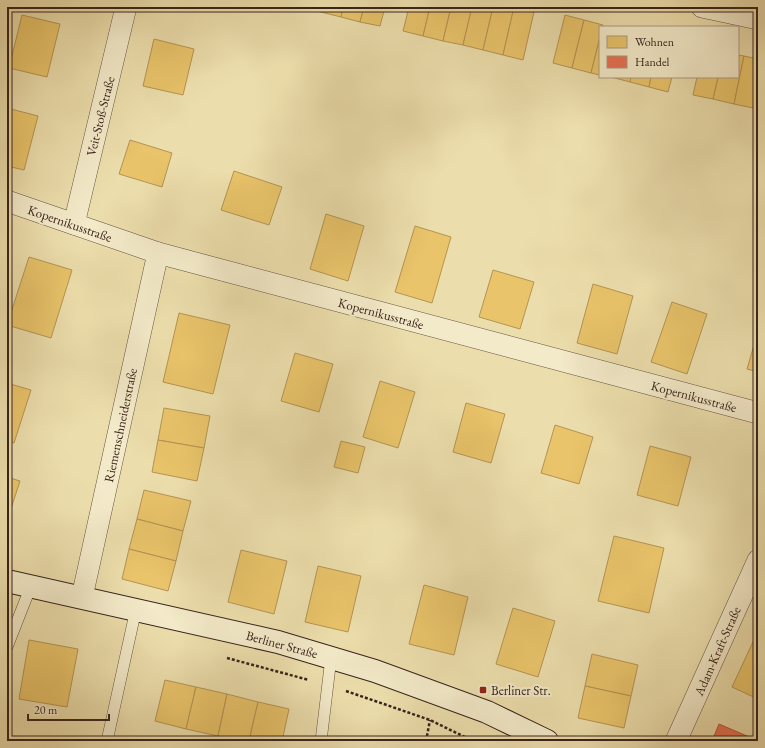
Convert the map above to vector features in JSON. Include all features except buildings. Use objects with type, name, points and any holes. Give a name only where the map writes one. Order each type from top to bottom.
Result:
[{"type":"street","name":"Veit-Stoß-Straße","points":[[74,224],[126,7]]},
{"type":"street","points":[[702,7],[758,19]]},
{"type":"street","name":"Kopernikusstraße","points":[[7,201],[158,253],[758,413]]},
{"type":"street","name":"Riemenschneiderstraße","points":[[82,597],[158,253]]},
{"type":"street","name":"Adam-Kraft-Straße","points":[[676,741],[758,560]]},
{"type":"street","name":"Berliner Straße","points":[[7,581],[278,642],[375,671],[487,712],[547,741]]},
{"type":"lane","points":[[7,647],[30,586]]},
{"type":"lane","points":[[107,741],[136,609]]},
{"type":"lane","points":[[321,741],[331,658]]},
{"type":"path","points":[[221,657],[328,685],[430,720],[473,741]]},
{"type":"place","name":"Berliner Str.","points":[[483,690]]}]
